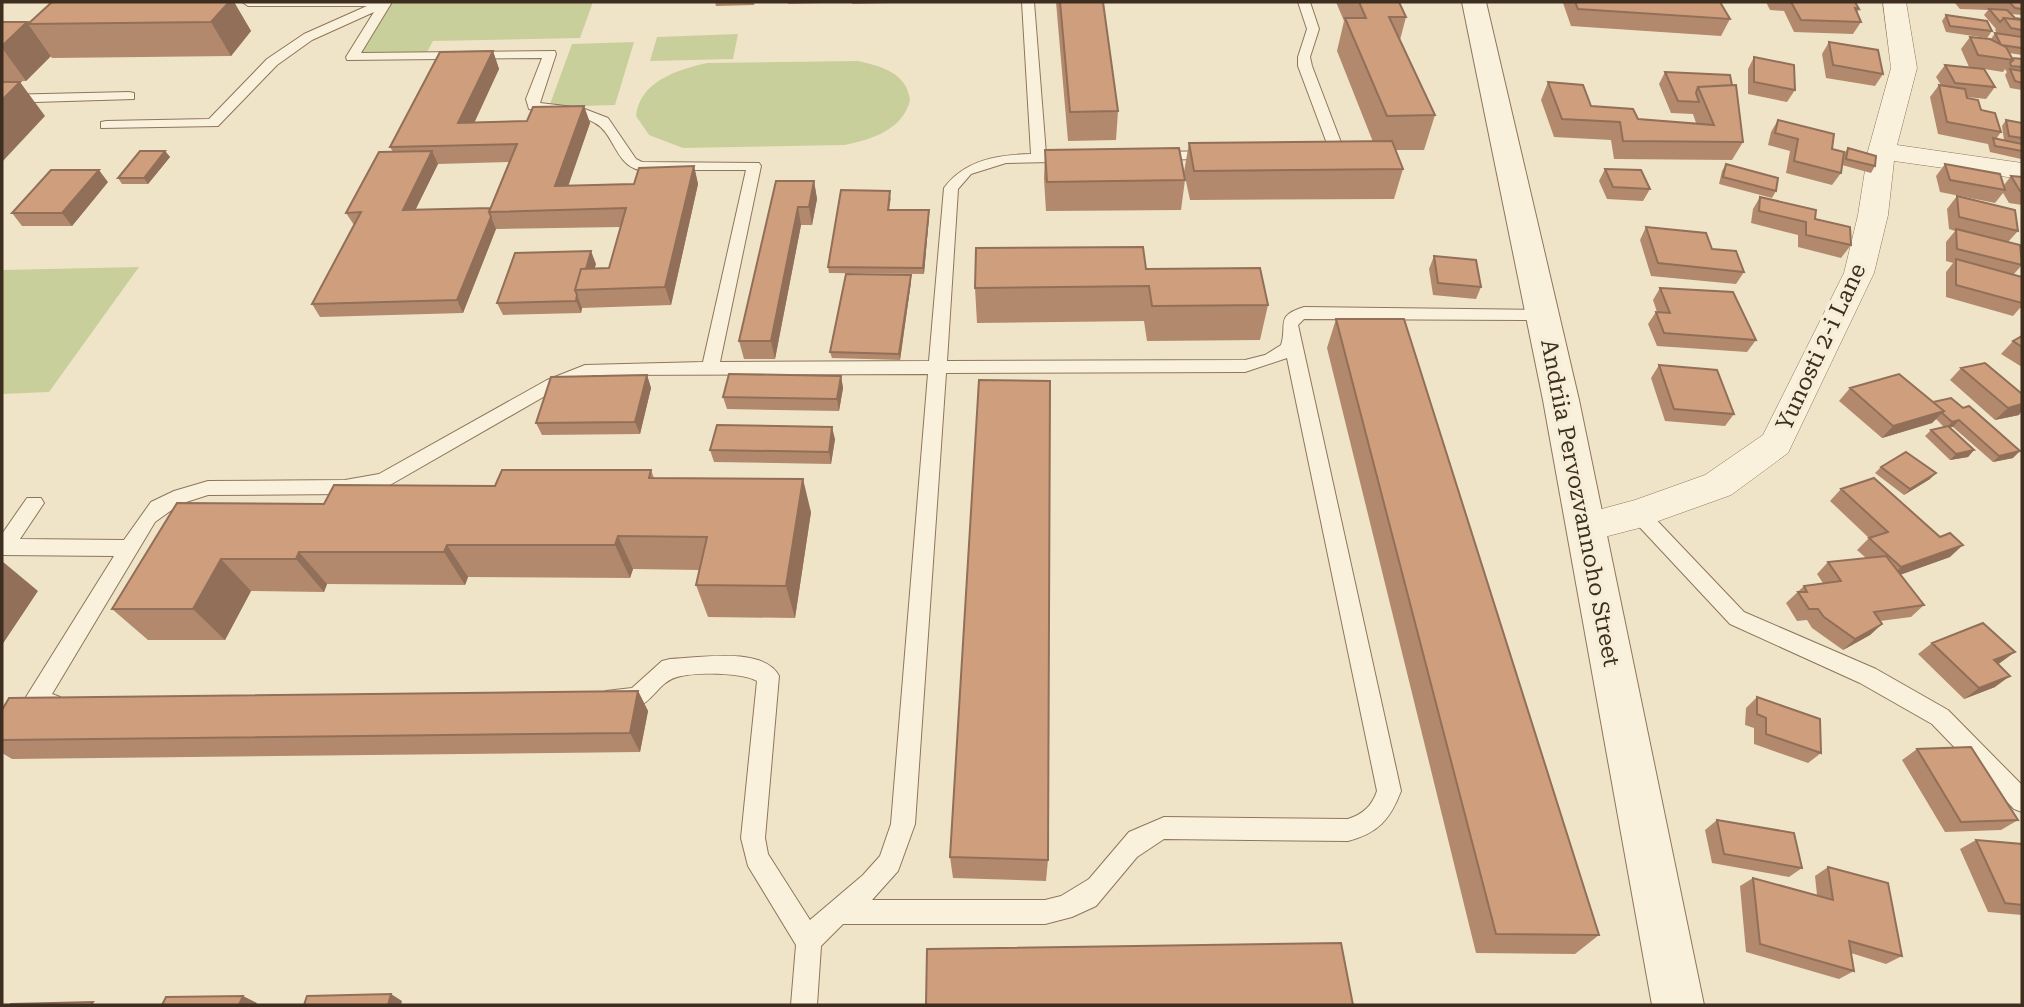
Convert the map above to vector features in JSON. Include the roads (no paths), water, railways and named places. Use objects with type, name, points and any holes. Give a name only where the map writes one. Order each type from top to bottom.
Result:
[{"type":"street","name":"Andriia Pervozvannoho Street","points":[[1474,2],[1543,314],[1678,1005]]},
{"type":"street","name":"Yunosti 2-i Lane","points":[[1585,527],[1639,514],[1718,485],[1776,444],[1859,273],[1871,225],[1882,151],[1904,68],[1894,2]]},
{"type":"street","points":[[1882,151],[2022,171]]},
{"type":"lane","points":[[248,2],[386,2]]},
{"type":"lane","points":[[106,125],[213,123],[272,62],[308,37],[386,2]]},
{"type":"lane","points":[[386,2],[352,57],[550,54],[533,99],[534,106],[582,112],[603,121],[631,162],[649,168],[754,166],[711,366]]},
{"type":"lane","points":[[1028,2],[1039,159]]},
{"type":"lane","points":[[804,1005],[810,942],[837,912],[872,884],[889,863],[903,824],[951,188],[965,171],[1005,159],[1338,153],[1305,66],[1304,57],[1313,29],[1304,2]]},
{"type":"lane","points":[[2,99],[129,96]]},
{"type":"lane","points":[[837,912],[1045,912],[1069,907],[1088,897],[1144,834],[1164,828],[1348,830],[1367,825],[1381,813],[1389,791],[1289,324],[1297,315],[1304,313],[1543,314]]},
{"type":"lane","points":[[76,704],[34,704],[128,548],[158,507],[190,492],[208,488],[345,487],[375,483],[400,474],[569,376],[608,367],[937,369],[1245,366],[1275,359],[1293,343]]},
{"type":"lane","points":[[3,547],[34,503]]},
{"type":"lane","points":[[1639,514],[1737,618],[1868,676],[1940,717],[2022,800]]},
{"type":"lane","points":[[3,547],[128,548]]},
{"type":"lane","points":[[594,698],[636,698],[670,668],[748,665],[768,676],[753,838],[757,858],[810,942]]}]
